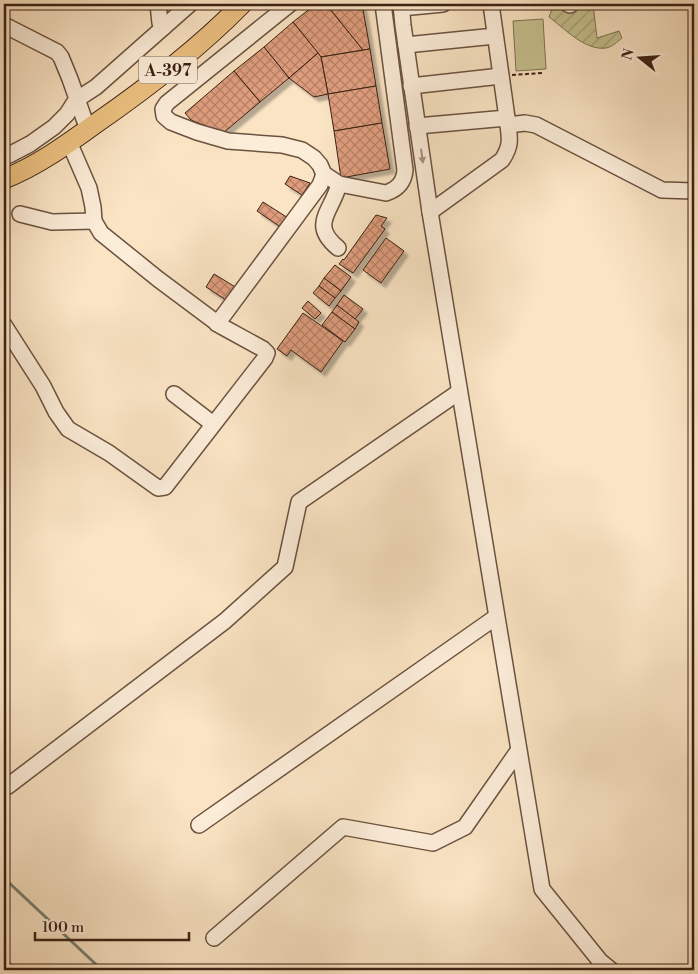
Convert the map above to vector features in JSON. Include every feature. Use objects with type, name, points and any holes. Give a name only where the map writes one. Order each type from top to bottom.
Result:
[{"type":"main road","name":"A-397","points":[[4,179],[28,168],[88,130],[133,98],[209,37],[242,4]]},
{"type":"street","points":[[158,4],[160,23],[164,28]]},
{"type":"street","points":[[4,156],[9,156],[30,144],[54,127],[67,114],[76,100],[96,87],[190,4]]},
{"type":"street","points":[[290,4],[167,104],[163,109],[164,116],[171,122],[228,141],[282,145],[302,150],[314,158],[324,174],[339,184],[386,193],[398,187],[404,176],[383,4]]},
{"type":"street","points":[[443,4],[401,6],[430,212],[518,751],[542,889],[600,961],[611,970]]},
{"type":"street","points":[[430,212],[502,160],[509,150],[510,140],[491,4]]},
{"type":"street","points":[[4,25],[57,52],[70,79],[88,130]]},
{"type":"street","points":[[406,45],[495,36]]},
{"type":"street","points":[[411,86],[501,76]]},
{"type":"street","points":[[417,126],[507,121],[536,125],[662,190],[672,192],[694,191]]},
{"type":"street","points":[[4,325],[34,370],[56,412],[68,429],[109,453],[158,488],[165,487],[267,354],[263,349],[217,324],[101,233],[94,221],[89,188],[69,142]]},
{"type":"street","points":[[217,324],[320,185],[324,174]]},
{"type":"street","points":[[338,248],[330,241],[323,225],[326,211],[334,200],[339,184]]},
{"type":"street","points":[[20,214],[52,222],[94,221]]},
{"type":"street","points":[[8,786],[225,621],[285,567],[299,502],[459,392]]},
{"type":"street","points":[[174,394],[213,424]]},
{"type":"street","points":[[199,825],[496,617]]},
{"type":"street","points":[[214,938],[343,827],[433,843],[465,827],[518,751]]},
{"type":"path","points":[[501,76],[542,73]]},
{"type":"path","points":[[4,958],[17,970]]},
{"type":"shaded area","points":[[554,4],[570,12],[577,4],[593,4],[597,38],[619,31],[622,38],[606,48],[590,46],[549,17]]},
{"type":"shaded area","points":[[543,19],[546,69],[516,71],[513,21]]},
{"type":"building","points":[[316,4],[326,4],[363,50],[321,57],[293,22]]},
{"type":"building","points":[[326,4],[362,4],[370,49],[363,50]]},
{"type":"building","points":[[293,22],[318,53],[289,78],[264,47]]},
{"type":"building","points":[[264,47],[289,78],[260,102],[234,71]]},
{"type":"building","points":[[370,49],[376,86],[328,94],[321,57]]},
{"type":"building","points":[[318,53],[321,57],[328,94],[314,97],[289,78]]},
{"type":"building","points":[[234,71],[260,102],[223,133],[191,120],[185,113]]},
{"type":"building","points":[[376,86],[382,123],[334,131],[328,94]]},
{"type":"building","points":[[382,123],[390,169],[341,178],[334,131]]},
{"type":"building","points":[[290,176],[310,183],[302,195],[285,184]]},
{"type":"building","points":[[263,202],[288,218],[282,228],[257,211]]},
{"type":"building","points":[[376,215],[387,218],[381,226],[385,229],[353,273],[339,264],[344,260]]},
{"type":"building","points":[[386,238],[404,251],[381,283],[363,270]]},
{"type":"building","points":[[335,265],[351,277],[341,291],[324,278]]},
{"type":"building","points":[[214,274],[237,288],[229,302],[206,287]]},
{"type":"building","points":[[324,278],[341,291],[335,298],[319,286]]},
{"type":"building","points":[[319,286],[335,298],[329,306],[313,293]]},
{"type":"building","points":[[344,295],[363,309],[355,319],[337,305]]},
{"type":"building","points":[[308,301],[321,313],[315,319],[302,308]]},
{"type":"building","points":[[337,305],[359,322],[355,329],[332,312]]},
{"type":"building","points":[[332,312],[355,329],[345,342],[322,325]]},
{"type":"building","points":[[303,313],[343,341],[321,372],[291,350],[287,356],[277,349]]},
{"type":"waterway","points":[[4,875],[5,879],[102,970]]}]
